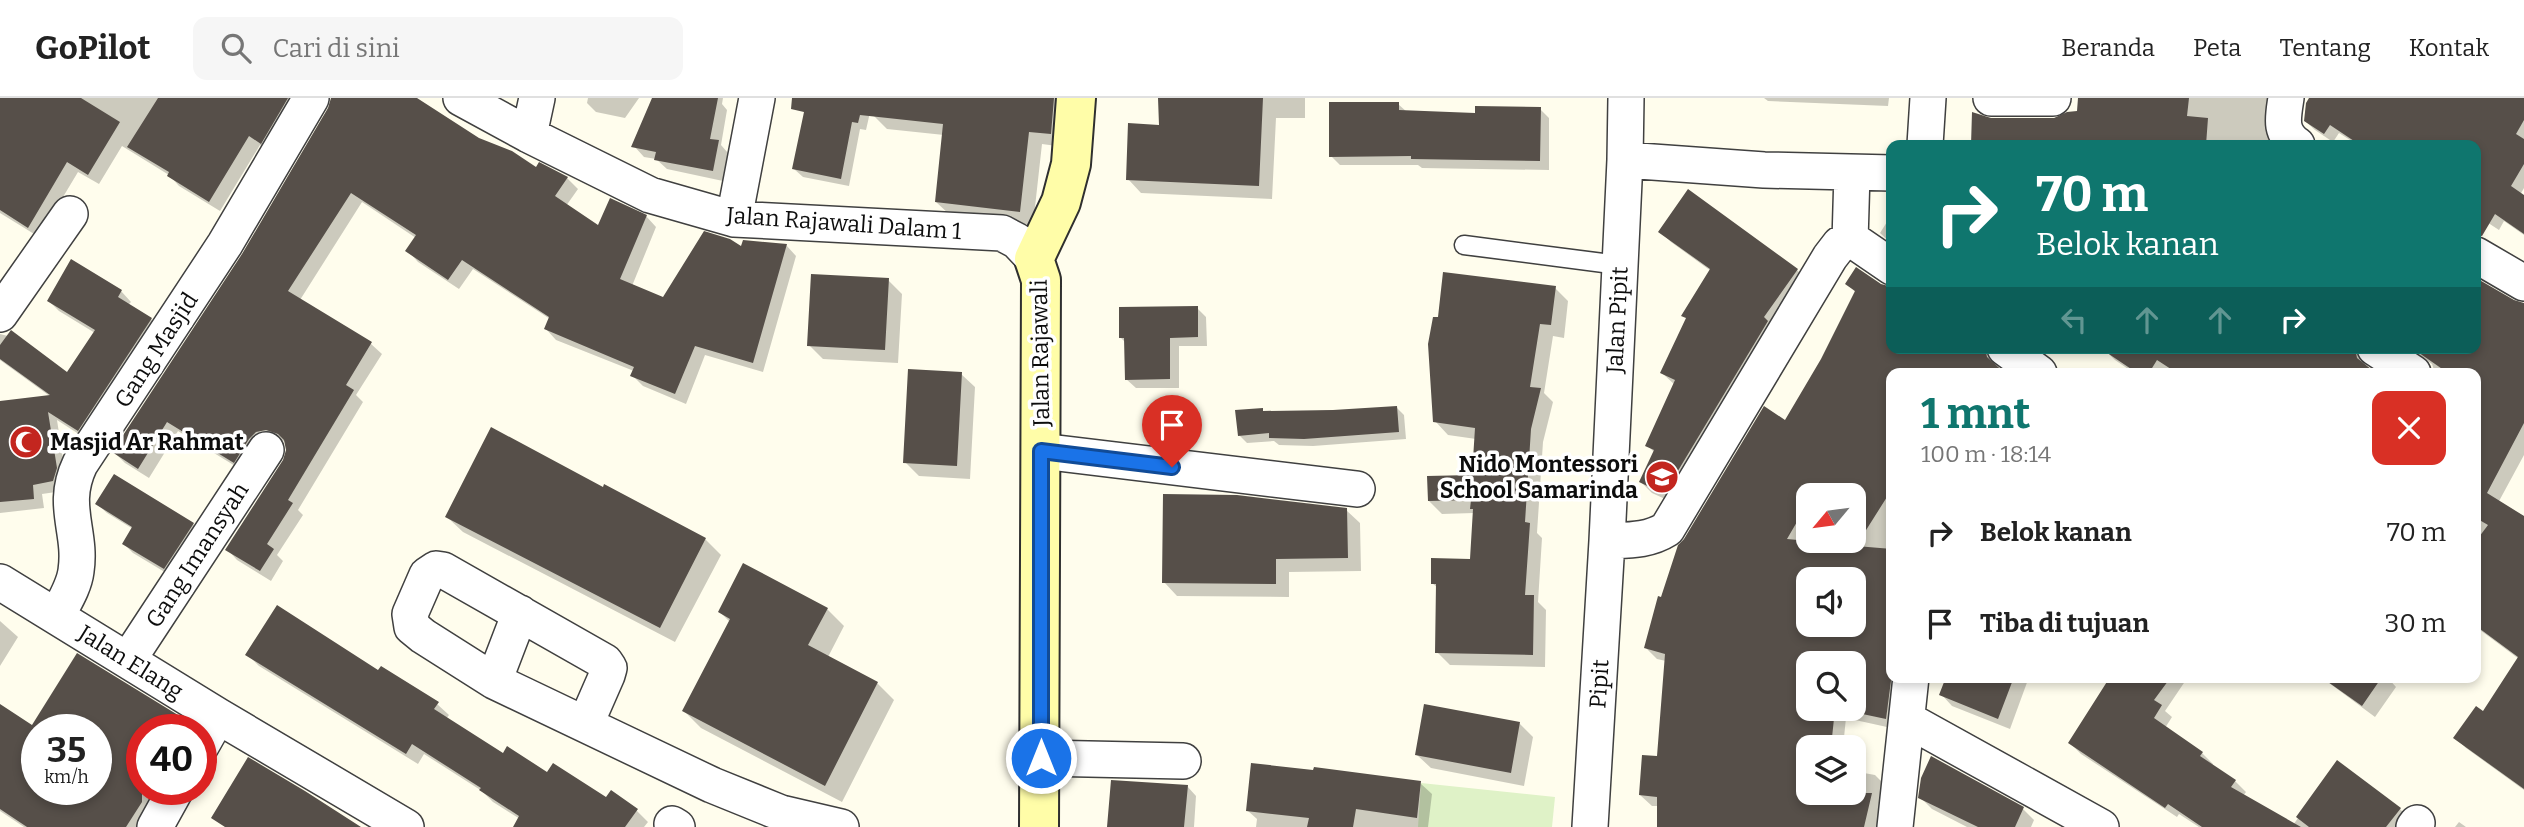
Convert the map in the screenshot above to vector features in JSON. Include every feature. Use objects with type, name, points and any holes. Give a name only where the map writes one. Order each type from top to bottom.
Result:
[{"type":"street","name":"Gang Masjid","points":[[57,616],[76,572],[71,497],[73,479],[80,464],[225,244],[310,98]]},
{"type":"street","name":"Jalan Rajawali Dalam 1","points":[[461,98],[650,195],[734,219],[1002,233],[1017,241],[1034,259]]},
{"type":"street","points":[[529,135],[537,98]]},
{"type":"street","points":[[734,219],[757,98]]},
{"type":"street","points":[[1034,259],[1061,202],[1070,164],[1076,98]]},
{"type":"street","name":"Jalan Pipit","points":[[1607,541],[1626,98]]},
{"type":"street","points":[[1925,140],[1928,98]]},
{"type":"street","points":[[1991,98],[2053,98]]},
{"type":"street","points":[[2286,98],[2283,130],[2290,140]]},
{"type":"street","points":[[1625,160],[1685,166],[1886,173]]},
{"type":"street","points":[[1850,241],[1852,173]]},
{"type":"street","points":[[0,314],[70,214]]},
{"type":"street","points":[[1607,541],[1640,540],[1654,537],[1667,529],[1840,244],[1850,241],[1886,263]]},
{"type":"street","points":[[2481,258],[2524,283]]},
{"type":"street","name":"Jalan Rajawali","points":[[1034,259],[1041,279],[1039,827]]},
{"type":"street","points":[[2013,354],[2032,368]]},
{"type":"street","points":[[2384,354],[2405,368]]},
{"type":"street","name":"Gang Imansyah","points":[[128,660],[266,450]]},
{"type":"street","points":[[1041,451],[1357,489]]},
{"type":"street","name":"Pipit","points":[[1590,827],[1607,541]]},
{"type":"street","points":[[586,723],[607,675],[607,663],[439,568],[430,572],[410,614],[411,623],[417,632],[494,681],[712,785],[781,813],[841,827]]},
{"type":"street","name":"Jalan Elang","points":[[0,582],[128,660],[190,714]]},
{"type":"street","points":[[494,681],[520,613]]},
{"type":"street","points":[[1895,827],[1911,683]]},
{"type":"street","points":[[1908,720],[2101,827]]},
{"type":"street","name":"Jalan Elang","points":[[217,734],[406,827]]},
{"type":"street","points":[[1041,758],[1183,761]]},
{"type":"street","points":[[155,827],[168,805]]},
{"type":"lane","points":[[1464,245],[1619,265]]},
{"type":"green space","points":[[1421,783],[1555,797],[1552,827],[1418,827]]},
{"type":"building","points":[[0,98],[81,98],[120,122],[88,175],[67,162],[28,228],[0,210]]},
{"type":"building","points":[[158,98],[288,98],[261,144],[249,136],[209,202],[167,176],[169,172],[127,147]]},
{"type":"building","points":[[331,98],[417,98],[479,138],[512,151],[536,167],[539,162],[568,177],[555,196],[598,225],[610,198],[647,215],[620,279],[663,297],[704,231],[730,239],[741,246],[743,240],[787,244],[753,363],[695,346],[675,394],[630,376],[634,367],[544,329],[549,317],[462,260],[448,280],[405,251],[416,235],[351,193],[288,291],[372,342],[346,385],[354,390],[288,500],[293,503],[267,544],[274,549],[260,571],[225,550],[283,460],[286,450],[284,440],[278,434],[266,430],[256,432],[234,463],[167,422],[138,469],[112,452],[242,254],[328,108]]},
{"type":"building","points":[[652,98],[718,98],[710,139],[719,140],[713,171],[654,160],[656,152],[631,147]]},
{"type":"building","points":[[792,98],[1054,98],[1051,134],[1029,132],[1020,212],[935,202],[943,124],[860,115],[858,123],[852,122],[841,179],[792,169],[804,112],[791,109]]},
{"type":"building","points":[[1158,98],[1263,98],[1259,186],[1126,180],[1128,123],[1159,125]]},
{"type":"building","points":[[2078,98],[2189,98],[2187,116],[2208,118],[2206,140],[1971,140],[1972,112],[1991,118],[2054,118],[2077,111]]},
{"type":"building","points":[[2309,98],[2524,98],[2524,120],[2516,134],[2524,139],[2524,164],[2511,186],[2524,195],[2524,234],[2495,214],[2481,236],[2481,140],[2352,140],[2330,125],[2324,134],[2304,121]]},
{"type":"building","points":[[1329,102],[1399,102],[1399,110],[1475,113],[1475,106],[1541,107],[1540,161],[1411,159],[1411,156],[1329,157]]},
{"type":"building","points":[[1688,189],[1798,269],[1764,317],[1768,321],[1664,494],[1639,482],[1654,450],[1645,446],[1675,380],[1660,373],[1686,318],[1681,316],[1710,269],[1658,232]]},
{"type":"building","points":[[71,259],[122,290],[118,297],[152,318],[78,431],[48,412],[57,468],[53,481],[33,485],[34,499],[0,502],[0,401],[50,395],[0,359],[0,345],[11,330],[67,372],[95,330],[47,301]]},
{"type":"building","points":[[1856,267],[1886,285],[1886,354],[1986,354],[1999,368],[1886,368],[1886,498],[1866,530],[1866,483],[1796,483],[1796,524],[1787,539],[1796,540],[1796,553],[1866,553],[1866,547],[1886,548],[1886,683],[1891,683],[1886,719],[1866,715],[1866,651],[1796,651],[1796,721],[1834,721],[1832,735],[1796,735],[1796,805],[1866,805],[1866,793],[1872,793],[1864,827],[1657,827],[1657,797],[1639,795],[1642,755],[1657,756],[1665,654],[1644,648],[1658,596],[1661,597],[1678,545],[1764,406],[1785,420],[1821,359],[1855,291],[1845,284]]},
{"type":"building","points":[[1443,272],[1556,286],[1551,325],[1540,324],[1530,387],[1541,388],[1531,429],[1525,522],[1530,523],[1525,595],[1534,595],[1533,655],[1435,653],[1436,584],[1431,584],[1431,558],[1470,559],[1473,509],[1470,509],[1471,500],[1428,501],[1427,476],[1472,475],[1475,428],[1433,422],[1428,344],[1433,317],[1438,317]]},
{"type":"building","points":[[811,274],[889,278],[885,350],[807,346]]},
{"type":"building","points":[[2481,281],[2524,303],[2524,423],[2487,493],[2524,516],[2524,789],[2453,738],[2476,706],[2483,711],[2518,657],[2481,630],[2481,534],[2488,525],[2481,521],[2481,368],[2441,368],[2421,354],[2481,354]]},
{"type":"building","points":[[1198,306],[1198,337],[1170,338],[1170,379],[1125,380],[1124,338],[1119,338],[1119,307]]},
{"type":"building","points":[[2109,354],[2356,354],[2357,358],[2370,368],[2169,368],[2157,360],[2152,368],[2130,368]]},
{"type":"building","points":[[908,369],[962,372],[957,466],[903,463]]},
{"type":"building","points":[[1397,406],[1399,432],[1304,439],[1269,438],[1269,433],[1238,436],[1235,410],[1333,410]]},
{"type":"building","points":[[491,427],[706,538],[660,628],[445,517]]},
{"type":"building","points":[[114,474],[194,523],[164,569],[122,544],[132,527],[95,504]]},
{"type":"building","points":[[1163,494],[1237,495],[1347,508],[1348,558],[1276,559],[1276,584],[1162,583]]},
{"type":"building","points":[[743,563],[828,608],[808,645],[878,682],[825,786],[682,711],[730,619],[718,612]]},
{"type":"building","points":[[277,605],[378,670],[381,666],[439,702],[434,709],[503,753],[507,746],[547,772],[553,763],[606,797],[611,790],[638,809],[625,827],[513,827],[519,816],[479,790],[481,788],[412,744],[406,754],[245,655]]},
{"type":"building","points":[[77,653],[176,714],[126,714],[126,805],[140,805],[126,827],[27,827],[0,809],[0,704],[21,718],[21,805],[112,805],[112,714],[39,714]]},
{"type":"building","points":[[1944,683],[2012,683],[1998,719],[1939,695]]},
{"type":"building","points":[[2106,683],[2167,683],[2154,700],[2162,705],[2154,718],[2203,752],[2200,756],[2236,780],[2231,787],[2301,827],[2202,827],[2168,804],[2165,808],[2068,743]]},
{"type":"building","points":[[2329,683],[2378,683],[2362,706]]},
{"type":"building","points":[[1424,704],[1520,722],[1511,773],[1415,755]]},
{"type":"building","points":[[1931,756],[2024,807],[2015,827],[1978,827],[1918,798],[1921,778]]},
{"type":"building","points":[[248,757],[361,827],[225,827],[211,818]]},
{"type":"building","points":[[2337,760],[2401,808],[2386,827],[2309,827],[2296,817]]},
{"type":"building","points":[[1251,763],[1313,770],[1314,767],[1421,781],[1417,818],[1356,809],[1353,827],[1307,827],[1309,818],[1246,811]]},
{"type":"building","points":[[1111,780],[1188,785],[1184,827],[1107,827]]},
{"type":"place","name":"Masjid Ar Rahmat","points":[[26,442]]},
{"type":"place","name":"Nido Montessori School Samarinda","points":[[1662,477]]},
{"type":"route","points":[[1041,758],[1041,451],[1172,467]]}]
